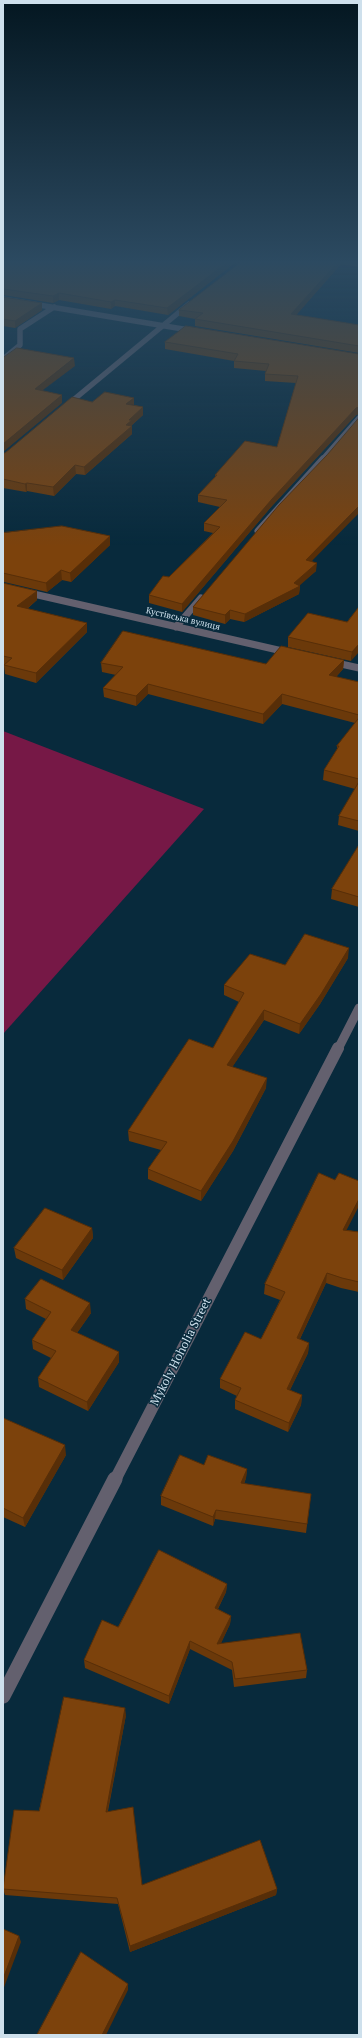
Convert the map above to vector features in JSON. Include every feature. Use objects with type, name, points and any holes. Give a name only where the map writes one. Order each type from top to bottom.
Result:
[{"type":"street","points":[[58,412],[124,356]]},
{"type":"street","points":[[255,534],[359,418]]},
{"type":"street","name":"Кустівська вулиця","points":[[3,587],[298,654]]},
{"type":"street","points":[[176,627],[206,593]]},
{"type":"street","points":[[321,660],[359,668]]},
{"type":"street","name":"Mykoly Hoholia Street","points":[[3,1696],[359,1008]]},
{"type":"shaded area","points":[[3,731],[204,809],[3,1034]]},
{"type":"building","points":[[6,356],[63,356],[74,358],[35,389],[62,395],[3,444],[3,358]]},
{"type":"building","points":[[237,356],[359,356],[359,407],[356,408],[272,499],[182,604],[149,595],[163,576],[169,577],[220,527],[204,523],[227,500],[198,495],[217,475],[215,475],[245,441],[277,447],[298,376],[265,374],[269,364],[234,361]]},
{"type":"building","points":[[105,392],[134,398],[126,404],[143,407],[129,420],[132,420],[126,425],[132,426],[84,467],[75,465],[53,487],[27,483],[25,484],[3,479],[3,453],[5,453],[72,397],[92,402]]},
{"type":"building","points":[[359,418],[359,506],[306,560],[317,563],[294,583],[300,586],[245,614],[230,610],[225,615],[193,607],[279,505],[327,455]]},
{"type":"building","points":[[62,526],[110,536],[70,573],[61,570],[46,583],[3,573],[3,533]]},
{"type":"building","points":[[3,583],[37,591],[17,606],[87,623],[36,673],[4,665],[12,658],[3,656]]},
{"type":"building","points":[[359,607],[359,644],[352,652],[288,637],[308,613],[347,622]]},
{"type":"building","points":[[123,631],[266,664],[281,646],[344,660],[329,675],[359,682],[359,715],[282,694],[263,714],[148,684],[136,696],[103,688],[123,667],[101,663]]},
{"type":"building","points":[[359,718],[359,779],[324,770],[339,746],[337,746]]},
{"type":"building","points":[[359,782],[359,821],[339,816]]},
{"type":"building","points":[[359,845],[359,897],[332,889]]},
{"type":"building","points":[[305,934],[349,948],[321,994],[300,1024],[264,1010],[227,1065],[267,1078],[233,1141],[201,1191],[148,1169],[167,1142],[128,1131],[189,1039],[213,1048],[244,993],[224,985],[250,954],[285,965]]},
{"type":"building","points":[[319,1173],[335,1180],[339,1173],[359,1181],[359,1199],[343,1230],[359,1232],[359,1282],[327,1273],[297,1338],[309,1343],[287,1389],[302,1395],[289,1423],[235,1400],[241,1388],[220,1379],[245,1332],[261,1339],[285,1292],[265,1284]]},
{"type":"building","points":[[45,1208],[92,1228],[62,1270],[14,1248]]},
{"type":"building","points":[[41,1279],[90,1303],[71,1330],[119,1352],[87,1402],[38,1378],[56,1351],[32,1340],[51,1312],[25,1299]]},
{"type":"building","points":[[3,1418],[65,1445],[23,1518],[3,1508]]},
{"type":"building","points":[[180,1455],[204,1465],[208,1455],[247,1469],[241,1483],[311,1494],[307,1524],[216,1510],[213,1517],[161,1496]]},
{"type":"building","points":[[159,1550],[227,1584],[215,1608],[231,1616],[217,1644],[300,1633],[307,1670],[235,1679],[232,1662],[190,1641],[169,1696],[84,1660],[102,1620],[118,1627]]},
{"type":"building","points":[[64,1697],[125,1708],[106,1812],[133,1807],[142,1885],[260,1840],[277,1889],[130,1946],[117,1898],[3,1889],[14,1810],[39,1811]]},
{"type":"building","points":[[3,1929],[19,1936],[3,1979]]},
{"type":"building","points":[[81,1952],[128,1984],[102,2035],[37,2035]]}]
